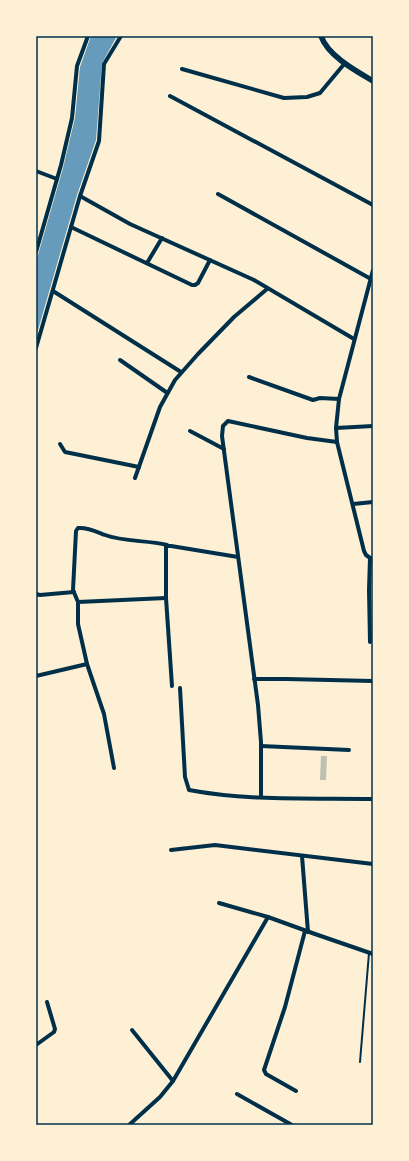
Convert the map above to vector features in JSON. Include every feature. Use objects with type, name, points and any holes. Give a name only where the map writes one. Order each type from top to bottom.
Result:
[{"type":"street","points":[[36,252],[57,179],[72,118],[77,66],[88,36]]},
{"type":"street","points":[[36,348],[80,196],[99,141],[104,64],[121,36]]},
{"type":"street","points":[[321,36],[328,47],[345,63],[373,82]]},
{"type":"street","points":[[182,68],[284,98],[307,97],[320,93],[345,63]]},
{"type":"street","points":[[170,96],[373,204]]},
{"type":"street","points":[[36,171],[57,179]]},
{"type":"street","points":[[218,194],[371,279]]},
{"type":"street","points":[[80,196],[130,224],[268,288],[354,339]]},
{"type":"street","points":[[71,228],[195,285],[198,283],[210,260]]},
{"type":"street","points":[[147,264],[162,238]]},
{"type":"street","points":[[370,642],[369,590],[372,559],[364,551],[337,442],[336,428],[338,399],[373,270]]},
{"type":"street","points":[[135,478],[166,392],[181,372],[234,317],[268,288]]},
{"type":"street","points":[[53,291],[181,372]]},
{"type":"street","points":[[120,360],[166,392]]},
{"type":"street","points":[[249,377],[314,400],[320,398],[338,399]]},
{"type":"street","points":[[261,797],[261,746],[254,679],[222,436],[223,426],[228,421],[307,438],[337,442]]},
{"type":"street","points":[[336,428],[373,426]]},
{"type":"street","points":[[190,431],[224,449]]},
{"type":"street","points":[[60,444],[65,452],[139,467]]},
{"type":"street","points":[[353,504],[373,502]]},
{"type":"street","points":[[114,768],[104,714],[87,664],[78,624],[78,602],[74,592],[76,531],[78,528],[88,528],[116,538],[153,541],[167,545],[238,557]]},
{"type":"street","points":[[167,545],[166,598],[172,686]]},
{"type":"street","points":[[36,594],[40,595],[74,592]]},
{"type":"street","points":[[78,602],[166,598]]},
{"type":"street","points":[[36,676],[87,664]]},
{"type":"street","points":[[254,679],[373,681]]},
{"type":"street","points":[[180,688],[185,777],[188,790],[212,794],[261,797],[373,799]]},
{"type":"street","points":[[261,746],[349,750]]},
{"type":"street","points":[[171,850],[214,845],[373,864]]},
{"type":"street","points":[[296,1091],[266,1074],[264,1070],[285,1007],[306,931],[302,856]]},
{"type":"street","points":[[219,903],[268,917],[371,953]]},
{"type":"street","points":[[129,1125],[160,1097],[173,1081],[268,917]]},
{"type":"street","points":[[36,1045],[54,1032],[47,1002]]},
{"type":"street","points":[[132,1030],[173,1081]]},
{"type":"street","points":[[237,1094],[292,1125]]},
{"type":"lane","points":[[360,1062],[371,953]]},
{"type":"water","points":[[91,36],[117,36],[102,63],[96,140],[77,195],[36,337],[36,262],[63,168],[75,118],[80,67]]},
{"type":"building","points":[[321,756],[327,756],[326,780],[320,780]]}]
